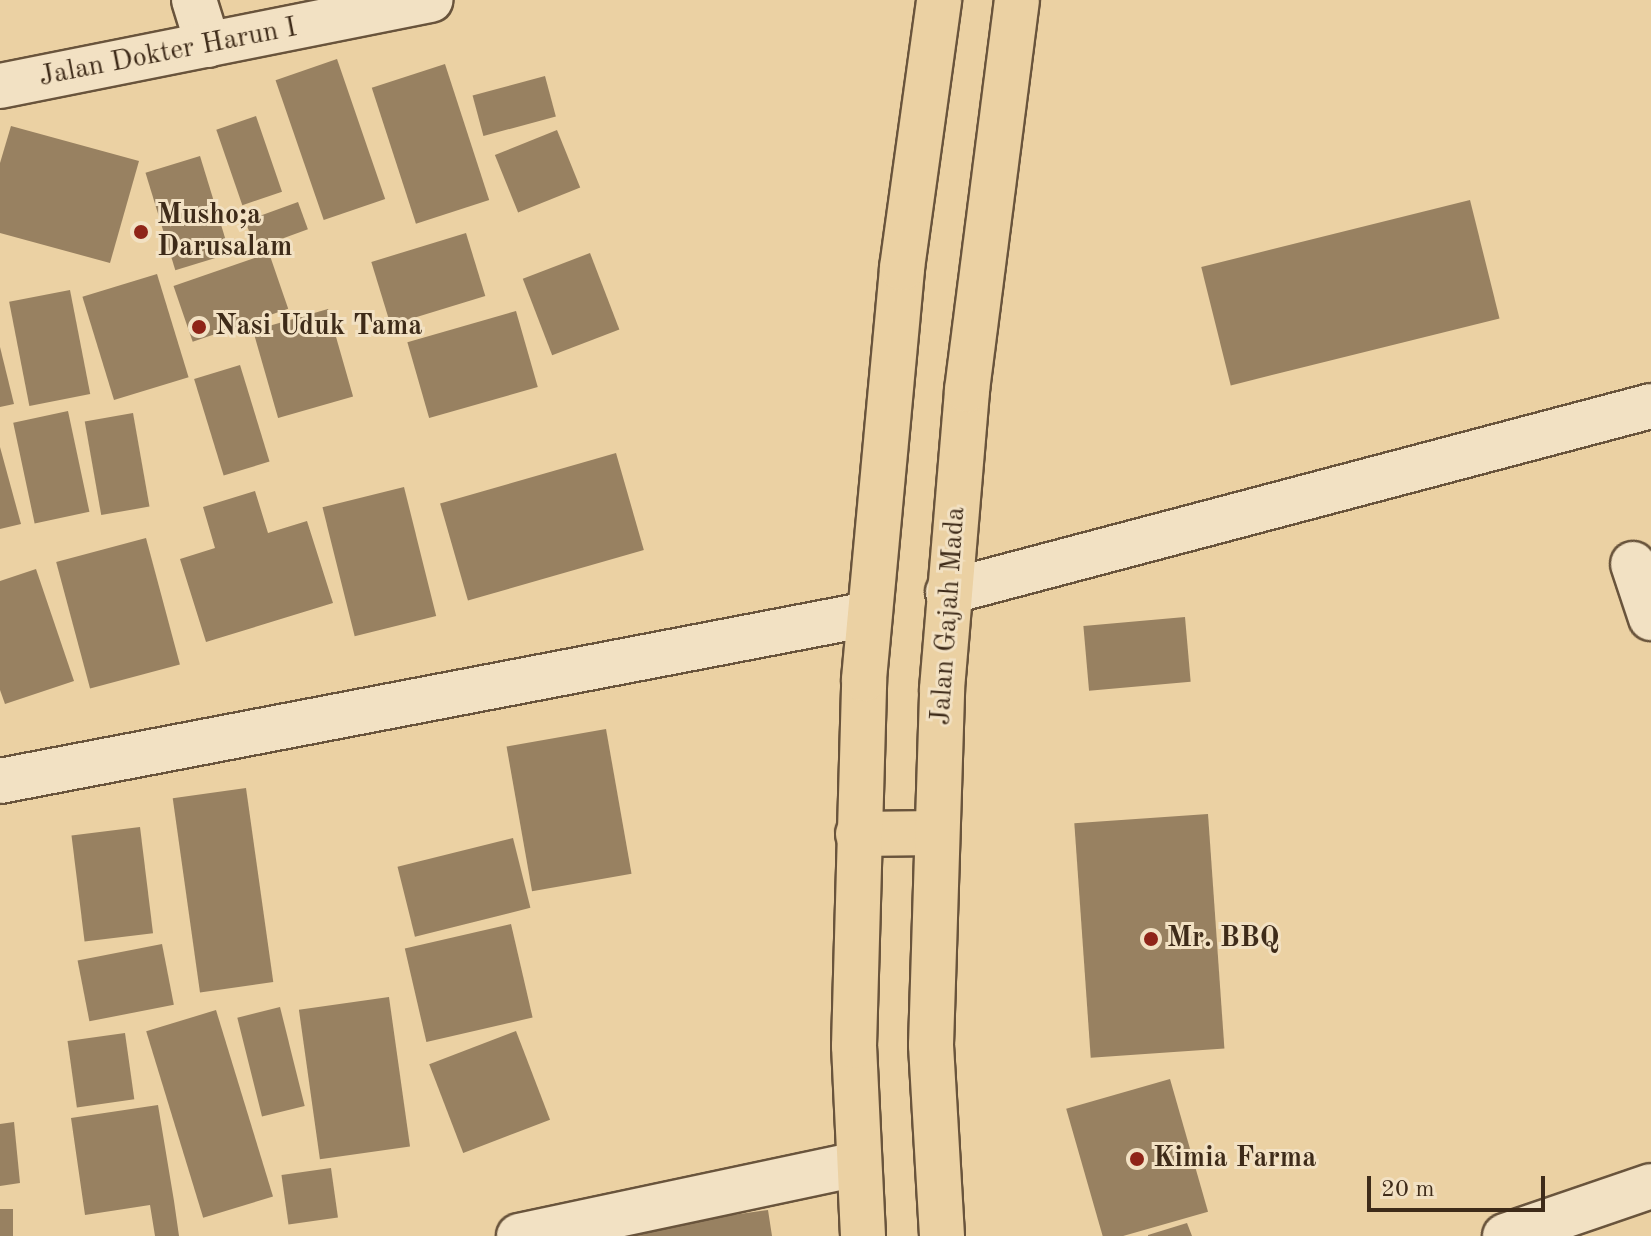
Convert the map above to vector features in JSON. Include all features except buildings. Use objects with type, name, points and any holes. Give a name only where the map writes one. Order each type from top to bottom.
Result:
[{"type":"main road","points":[[863,1236],[858,1164],[858,834],[869,614],[900,284],[939,0]]},
{"type":"main road","name":"Jalan Gajah Mada","points":[[942,1236],[932,1117],[936,833],[948,592],[986,220],[1017,0]]},
{"type":"main road","points":[[858,834],[936,833]]},
{"type":"street","points":[[194,0],[208,45]]},
{"type":"street","name":"Jalan Dokter Harun I","points":[[0,86],[431,0]]},
{"type":"street","points":[[948,592],[1651,406]]},
{"type":"street","points":[[1633,564],[1651,618]]},
{"type":"street","points":[[0,781],[869,614]]},
{"type":"street","points":[[519,1236],[858,1164]]},
{"type":"street","points":[[1505,1236],[1651,1186]]},
{"type":"place","name":"Musho;a Darusalam","points":[[141,232]]},
{"type":"place","name":"Nasi Uduk Tama","points":[[199,327]]},
{"type":"place","name":"Mr. BBQ","points":[[1151,939]]},
{"type":"place","name":"Kimia Farma","points":[[1137,1159]]}]
